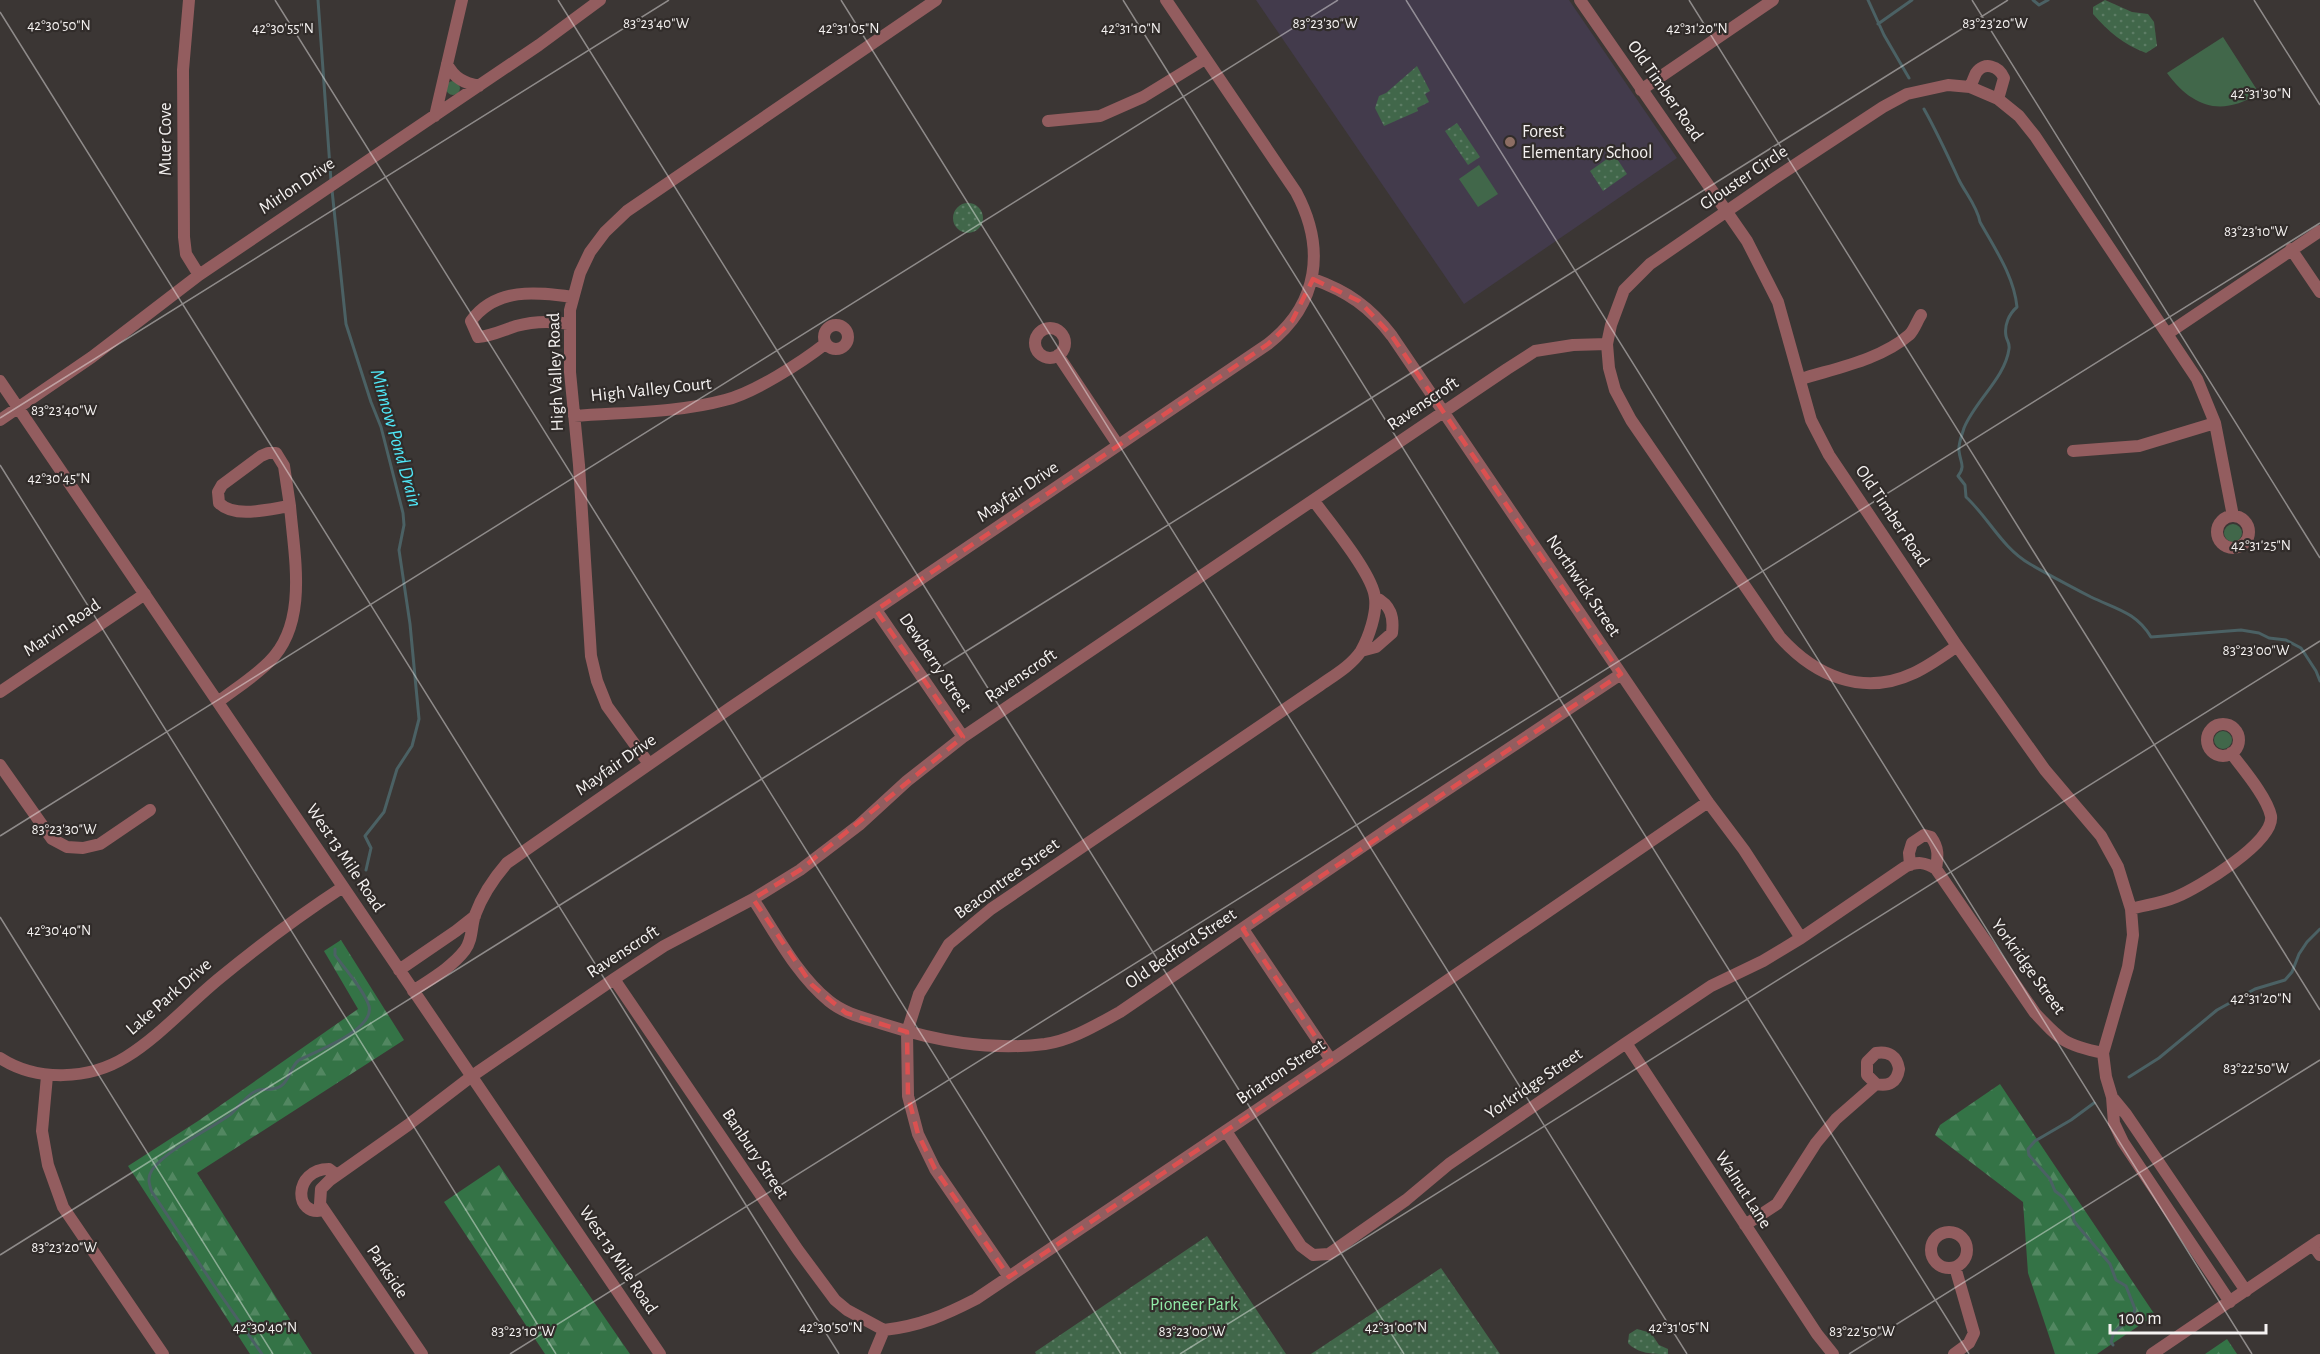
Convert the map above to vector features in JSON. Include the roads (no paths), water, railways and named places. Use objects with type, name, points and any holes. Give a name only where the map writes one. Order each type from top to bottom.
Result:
[{"type":"street","name":"Muer Cove","points":[[189,0],[183,70],[184,237],[186,254],[199,275]]},
{"type":"street","points":[[435,116],[462,0]]},
{"type":"street","name":"Mirlon Drive","points":[[0,420],[92,357],[199,275],[479,86],[600,0]]},
{"type":"street","name":"High Valley Road","points":[[649,764],[607,706],[597,681],[591,656],[570,372],[570,324],[573,297],[580,273],[590,252],[605,232],[627,211],[936,0]]},
{"type":"street","name":"Mayfair Drive","points":[[413,991],[450,964],[466,949],[472,934],[475,916],[497,875],[507,863],[1275,339],[1296,315],[1313,279],[1314,243],[1304,208],[1296,192],[1166,0]]},
{"type":"street","name":"Old Timber Road","points":[[1580,0],[1751,249],[1778,302],[1811,420],[1829,455],[1957,646],[2045,770],[2101,837],[2118,867],[2131,909],[2133,935],[2128,967],[2103,1053]]},
{"type":"street","points":[[1641,90],[1773,0]]},
{"type":"street","points":[[1048,121],[1100,116],[1143,97],[1205,59]]},
{"type":"street","points":[[447,63],[457,77],[464,82],[479,86]]},
{"type":"street","points":[[1970,87],[1981,68],[1993,66],[2004,78],[1998,99]]},
{"type":"street","name":"Glouster Circle","points":[[1957,646],[1914,673],[1897,679],[1874,682],[1850,681],[1812,667],[1780,637],[1631,420],[1615,390],[1609,368],[1607,344],[1611,325],[1624,290],[1650,264],[1898,98],[1948,85],[1970,87],[1998,99],[2019,116],[2035,136],[2197,379],[2215,423],[2233,516]]},
{"type":"street","points":[[2167,334],[2290,249],[2320,231]]},
{"type":"street","points":[[2290,249],[2320,292]]},
{"type":"street","name":"Northwick Street","points":[[1313,279],[1337,288],[1359,301],[1373,313],[1392,336],[1708,802],[1744,850],[1801,938]]},
{"type":"street","points":[[570,324],[538,322],[516,326],[494,335],[478,337],[471,321],[480,309],[510,296],[533,292],[573,297]]},
{"type":"street","points":[[1801,379],[1852,364],[1882,351],[1910,334],[1921,315]]},
{"type":"street","name":"High Valley Court","points":[[574,416],[683,408],[727,400],[766,381],[825,344]]},
{"type":"street","name":"Ravenscroft","points":[[472,1076],[664,946],[753,899],[800,870],[859,825],[907,781],[963,737],[1535,351],[1573,345],[1607,344]]},
{"type":"street","points":[[1058,355],[1118,445]]},
{"type":"street","name":"West 13 Mile Road","points":[[0,381],[660,1354]]},
{"type":"street","points":[[2073,451],[2139,446],[2215,423]]},
{"type":"street","points":[[218,702],[269,663],[286,639],[294,610],[296,582],[290,506],[284,466],[276,453],[261,456],[230,478],[218,492],[219,502],[225,509],[235,512],[290,506]]},
{"type":"street","name":"Beacontree Street","points":[[1009,1277],[935,1169],[918,1134],[908,1096],[907,1032],[919,994],[949,944],[991,909],[1318,686],[1346,666],[1361,651],[1371,625],[1375,597],[1366,575],[1314,501]]},
{"type":"street","name":"Marvin Road","points":[[0,692],[145,594]]},
{"type":"street","name":"Beacontree Street","points":[[1361,651],[1376,646],[1392,633],[1394,619],[1388,606],[1375,597]]},
{"type":"street","name":"Dewberry Street","points":[[876,610],[963,737]]},
{"type":"street","name":"Old Bedford Street","points":[[753,899],[802,973],[826,998],[846,1013],[907,1032],[965,1045],[1047,1044],[1081,1033],[1120,1012],[1391,826],[1621,674]]},
{"type":"street","points":[[2131,909],[2175,898],[2242,856],[2267,832],[2271,817],[2265,802],[2232,753]]},
{"type":"street","points":[[0,765],[52,839],[67,847],[83,848],[100,844],[150,810]]},
{"type":"street","name":"Briarton Street","points":[[884,1329],[906,1327],[942,1317],[976,1299],[1708,802]]},
{"type":"street","points":[[1924,835],[1931,837],[1937,845],[1939,854],[1936,870],[1923,863],[1910,865],[1912,843],[1924,835]]},
{"type":"street","name":"Yorkridge Street","points":[[1226,1131],[1301,1246],[1313,1254],[1329,1254],[1406,1200],[1449,1164],[1626,1043],[1711,987],[1763,961],[1801,938],[1910,865]]},
{"type":"street","name":"Yorkridge Street","points":[[1936,870],[2044,1023],[2061,1039],[2074,1047],[2103,1053]]},
{"type":"street","name":"Lake Park Drive","points":[[0,1058],[15,1068],[47,1076],[94,1070],[125,1058],[274,934],[343,887]]},
{"type":"street","name":"Mayfair Drive","points":[[399,970],[475,916]]},
{"type":"street","points":[[1243,929],[1331,1060]]},
{"type":"street","name":"Banbury Street","points":[[614,979],[798,1250],[835,1300],[852,1313],[884,1329]]},
{"type":"street","name":"Walnut Lane","points":[[1626,1043],[1817,1334],[1833,1354]]},
{"type":"street","points":[[2103,1053],[2106,1077],[2112,1097],[2114,1123],[2123,1142],[2230,1302]]},
{"type":"street","points":[[47,1076],[42,1131],[48,1165],[63,1207],[163,1354]]},
{"type":"street","points":[[324,1210],[319,1199],[321,1189],[337,1174],[408,1125],[472,1076]]},
{"type":"street","points":[[1745,1225],[1777,1204],[1816,1143],[1836,1119],[1876,1084]]},
{"type":"street","points":[[2112,1097],[2126,1114],[2246,1291]]},
{"type":"street","name":"Parkside","points":[[337,1174],[329,1169],[314,1171],[308,1175],[301,1197],[304,1205],[315,1212],[324,1210],[422,1354]]},
{"type":"street","points":[[2155,1188],[2169,1178]]},
{"type":"street","points":[[2152,1354],[2316,1242],[2320,1256]]},
{"type":"street","points":[[1954,1354],[1970,1342],[1974,1333],[1955,1267]]},
{"type":"street","points":[[874,1354],[884,1329]]},
{"type":"waterway","name":"Minnow Pond Drain","points":[[318,0],[331,181]]},
{"type":"waterway","points":[[1868,0],[1884,35],[1909,78]]},
{"type":"waterway","points":[[1878,24],[1912,0]]},
{"type":"waterway","points":[[2033,0],[2039,5],[2048,0]]},
{"type":"waterway","points":[[1924,109],[2003,263],[2012,284],[2017,307],[2009,316],[2006,324],[2009,347],[2002,370],[1975,408],[1960,440],[1959,451],[1962,467],[1958,476],[1965,485],[1966,497],[2011,550],[2020,557],[2067,585],[2125,612],[2139,622],[2151,637],[2241,630],[2286,640],[2301,648],[2320,681]]},
{"type":"waterway","name":"Minnow Pond Drain","points":[[332,190],[346,324],[381,427],[403,513],[404,525],[399,550],[410,624],[419,719],[412,746],[397,769],[384,812],[365,836],[371,848],[366,870]]},
{"type":"waterway","points":[[2129,1077],[2159,1058],[2217,1010],[2255,989],[2285,980],[2292,972],[2307,942],[2320,929]]},
{"type":"waterway","name":"Minnow Pond Drain","points":[[262,1354],[152,1192],[149,1176],[159,1162],[231,1114],[251,1094],[259,1090],[281,1086],[299,1060],[343,1039],[363,1023],[368,1015],[367,1000],[335,955],[335,949]]},
{"type":"waterway","points":[[2094,1103],[2071,1120],[2035,1141],[2028,1149],[2029,1155],[2050,1179],[2055,1191],[2063,1197],[2073,1212],[2074,1221],[2110,1264],[2116,1280],[2126,1286],[2135,1309],[2133,1316],[2114,1332],[2111,1342],[2113,1345]]},
{"type":"place","name":"Forest Elementary School","points":[[1510,142]]},
{"type":"park label","name":"Pioneer Park","points":[[1194,1305]]}]
